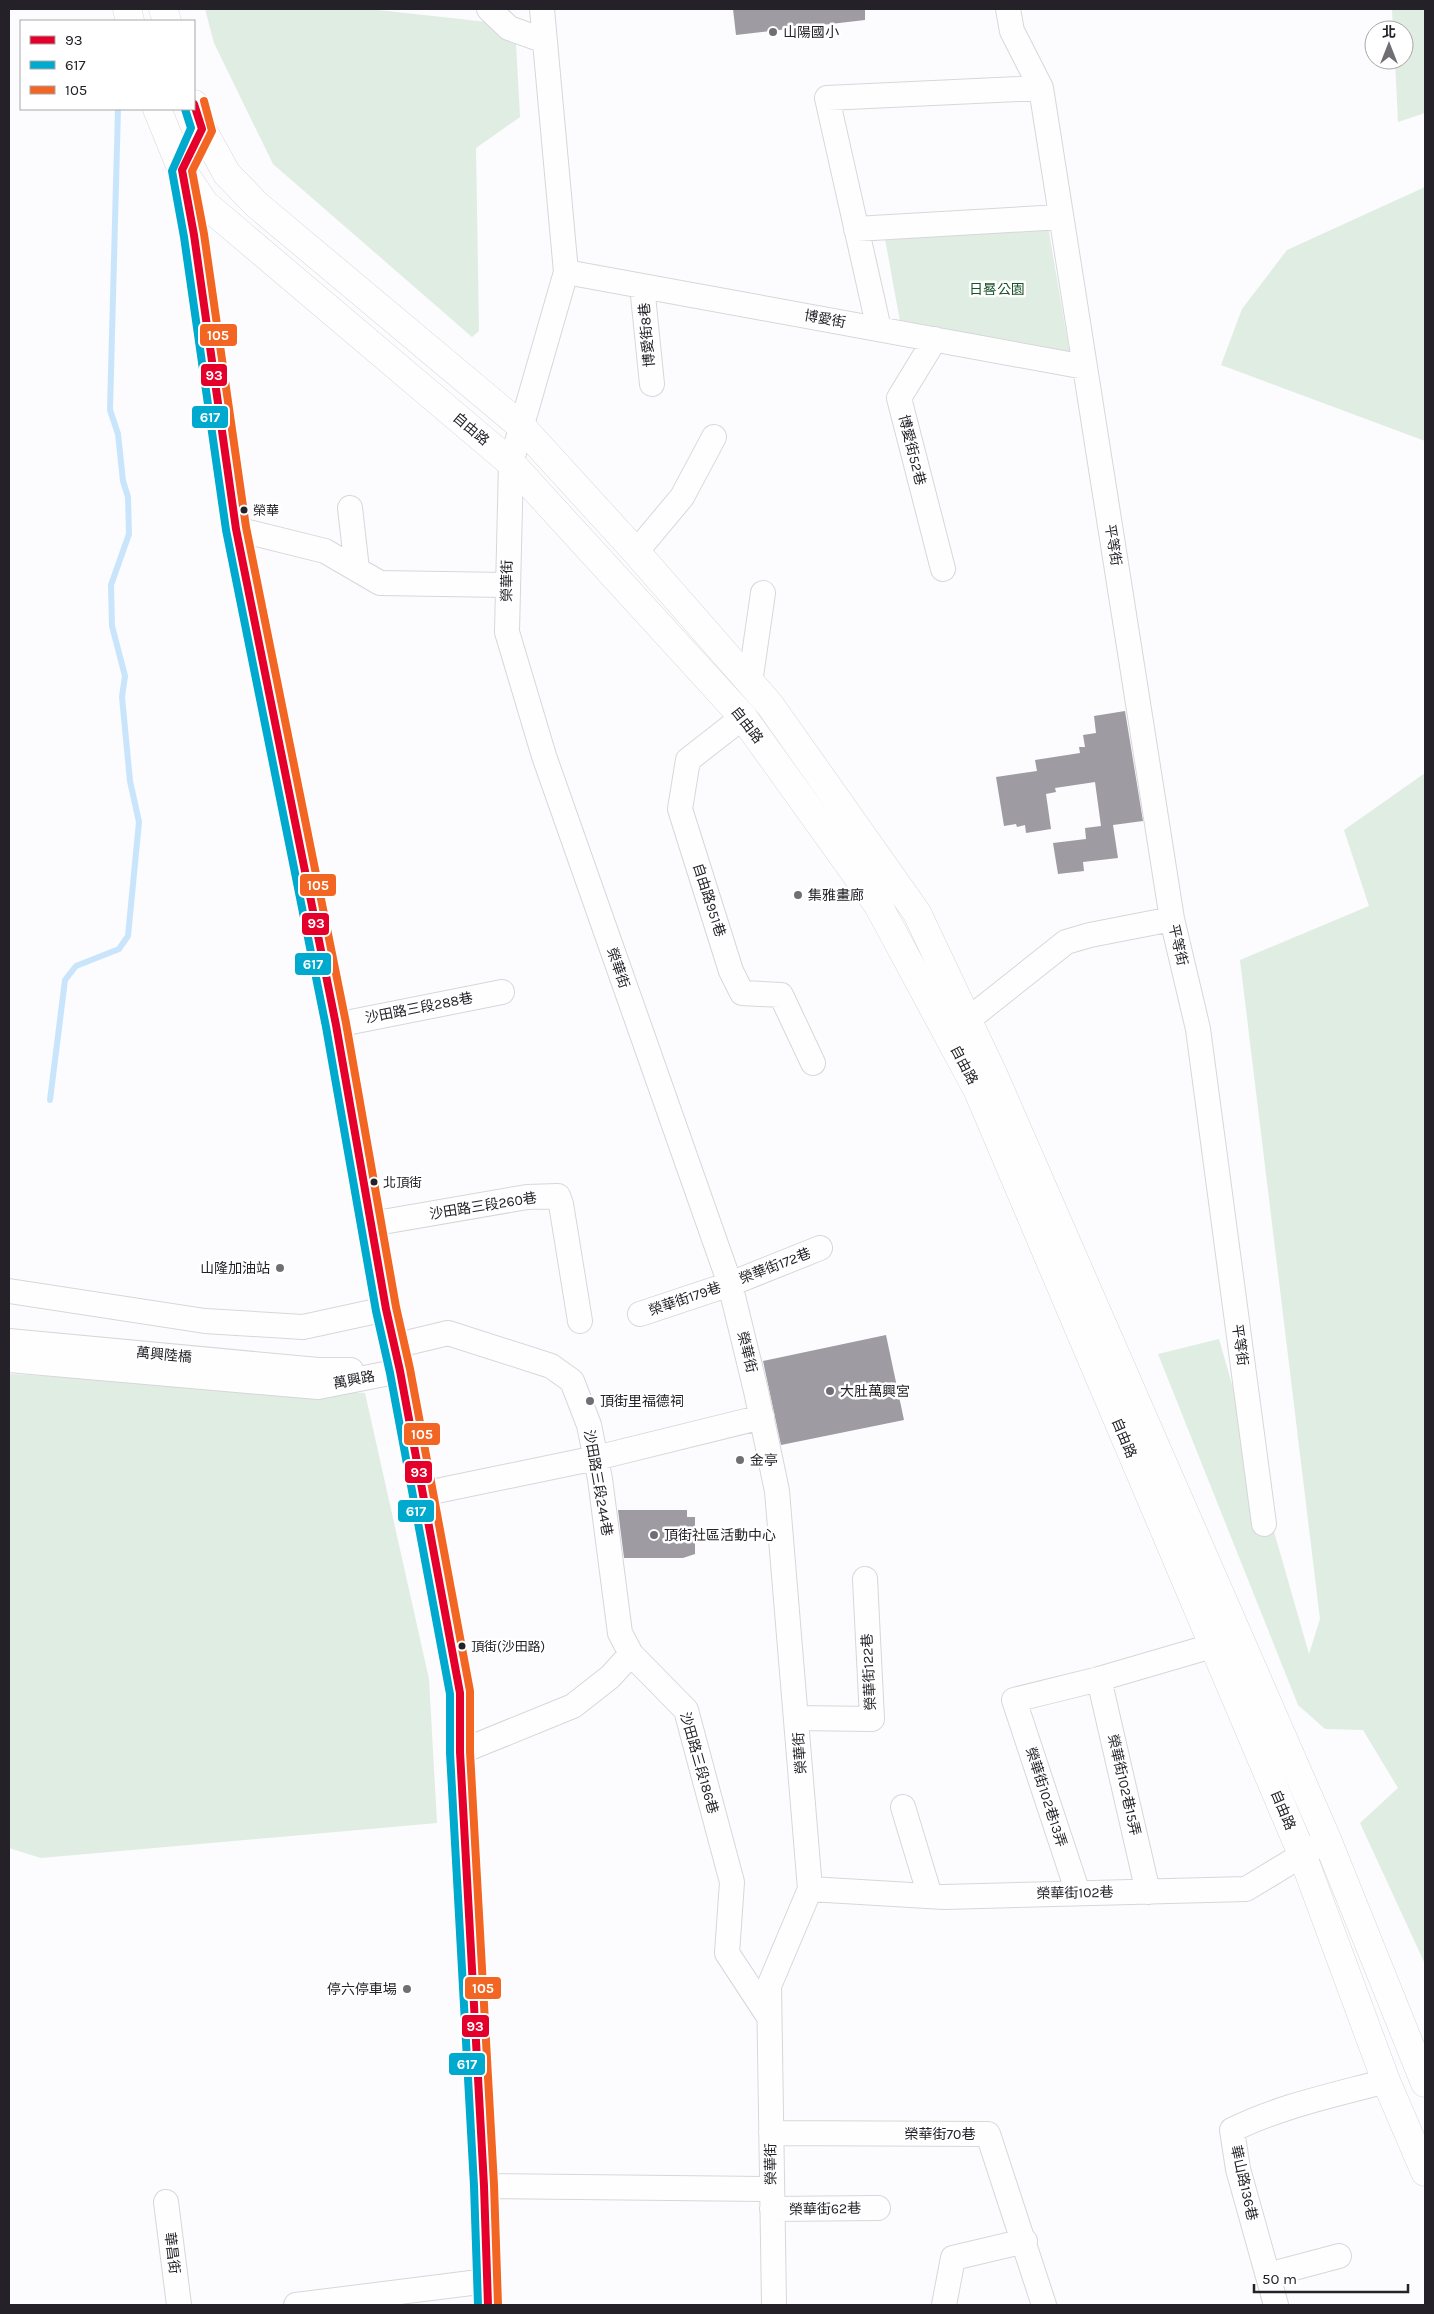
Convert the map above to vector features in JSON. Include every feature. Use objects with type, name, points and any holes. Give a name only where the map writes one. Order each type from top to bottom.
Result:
[{"type":"main road","name":"自由路","points":[[157,110],[182,170],[205,204],[511,463],[743,717],[878,905],[978,1091],[1212,1646],[1302,1854],[1386,2081],[1425,2172]]},
{"type":"main road","name":"自由路","points":[[198,116],[227,174],[257,205],[521,426],[636,552],[750,683],[795,740],[917,913],[969,1019],[1327,1840],[1425,2083]]},
{"type":"main road","points":[[770,755],[795,740]]},
{"type":"street","points":[[490,9],[509,28],[545,42]]},
{"type":"street","points":[[542,9],[566,272]]},
{"type":"street","name":"平等街","points":[[1008,9],[1012,31],[1041,88],[1172,919],[1198,1029],[1264,1524]]},
{"type":"street","points":[[879,329],[826,98],[1041,88]]},
{"type":"street","points":[[198,116],[182,170],[194,235],[236,529],[336,1024],[386,1309],[400,1370],[460,1693],[460,1752],[484,2186],[488,2305]]},
{"type":"street","points":[[856,230],[1061,217]]},
{"type":"street","name":"博愛街","points":[[566,272],[1084,367]]},
{"type":"street","name":"榮華街","points":[[566,272],[511,463],[506,585],[507,632],[544,756],[730,1284],[762,1417],[777,1491],[810,1889],[769,1986],[774,2305]]},
{"type":"street","name":"博愛街8巷","points":[[642,286],[652,384]]},
{"type":"street","name":"博愛街52巷","points":[[935,339],[899,398],[943,569]]},
{"type":"street","points":[[636,552],[682,497],[714,437]]},
{"type":"street","points":[[350,508],[357,569]]},
{"type":"street","points":[[236,529],[325,551],[380,583],[506,585]]},
{"type":"street","points":[[750,683],[763,593]]},
{"type":"street","name":"自由路951巷","points":[[743,717],[688,760],[680,809],[731,971],[742,993],[781,994],[813,1063]]},
{"type":"street","points":[[969,1019],[1066,942],[1090,935],[1172,919]]},
{"type":"street","name":"沙田路三段288巷","points":[[336,1024],[502,992]]},
{"type":"street","name":"沙田路三段260巷","points":[[371,1224],[527,1196],[558,1196],[561,1204],[580,1321]]},
{"type":"street","name":"榮華街172巷","points":[[730,1284],[820,1248]]},
{"type":"street","name":"榮華街179巷","points":[[640,1314],[730,1284]]},
{"type":"street","points":[[9,1291],[205,1321],[303,1326],[386,1309]]},
{"type":"street","name":"沙田路三段244巷","points":[[394,1346],[448,1333],[551,1366],[572,1382],[589,1426],[596,1458],[620,1633],[631,1654]]},
{"type":"street","name":"萬興陸橋","points":[[9,1341],[318,1378]]},
{"type":"street","name":"萬興陸橋","points":[[9,1360],[318,1378]]},
{"type":"street","name":"萬興路","points":[[318,1378],[400,1370]]},
{"type":"street","points":[[422,1494],[596,1458],[762,1417]]},
{"type":"street","name":"榮華街122巷","points":[[797,1718],[872,1719],[865,1579]]},
{"type":"street","points":[[1099,1679],[1212,1646]]},
{"type":"street","points":[[460,1752],[573,1706],[610,1677],[631,1654]]},
{"type":"street","name":"沙田路三段186巷","points":[[631,1654],[686,1710],[732,1882],[727,1953],[769,2017]]},
{"type":"street","name":"榮華街102巷13弄","points":[[1078,1893],[1014,1700],[1099,1679]]},
{"type":"street","name":"榮華街102巷15弄","points":[[1099,1679],[1148,1892]]},
{"type":"street","points":[[903,1807],[930,1896]]},
{"type":"street","name":"榮華街102巷","points":[[810,1889],[930,1896],[1246,1889],[1327,1840]]},
{"type":"street","name":"華山路136巷","points":[[1276,2305],[1238,2169],[1232,2130],[1254,2119],[1277,2111],[1386,2081]]},
{"type":"street","name":"榮華街70巷","points":[[771,2133],[988,2134],[1025,2241],[1044,2305]]},
{"type":"street","name":"榮華街62巷","points":[[484,2186],[772,2199],[878,2208]]},
{"type":"street","name":"華昌街","points":[[166,2202],[179,2305]]},
{"type":"street","points":[[944,2305],[953,2258],[1025,2241]]},
{"type":"street","points":[[1268,2276],[1339,2256]]},
{"type":"street","points":[[296,2305],[356,2301],[487,2280]]},
{"type":"green space","points":[[205,9],[369,9],[515,25],[520,117],[476,148],[479,331],[472,337],[273,164],[214,43]]},
{"type":"green space","points":[[1392,9],[1425,9],[1425,113],[1398,122],[1395,70],[1414,70],[1414,20],[1393,20]]},
{"type":"green space","points":[[1425,187],[1425,441],[1221,365],[1242,309],[1287,250]]},
{"type":"green space","name":"日晷公園","points":[[1048,226],[1071,361],[902,332],[885,239]]},
{"type":"green space","points":[[1425,773],[1425,1964],[1360,1823],[1398,1788],[1363,1730],[1325,1729],[1298,1705],[1158,1354],[1219,1339],[1309,1654],[1320,1619],[1240,960],[1369,906],[1344,830]]},
{"type":"green space","points":[[9,1374],[365,1393],[429,1679],[437,1823],[41,1858],[9,1848]]},
{"type":"building","points":[[733,9],[865,9],[865,20],[736,35]]},
{"type":"building","points":[[1125,711],[1143,821],[1113,825],[1118,858],[1083,862],[1084,871],[1058,874],[1053,843],[1086,839],[1085,828],[1101,826],[1095,782],[1055,788],[1056,792],[1046,794],[1051,829],[1026,833],[1025,825],[1017,827],[1016,824],[1004,826],[996,777],[1037,771],[1035,760],[1080,753],[1079,747],[1085,747],[1083,735],[1096,733],[1094,716]]},
{"type":"building","name":"大肚萬興宮","points":[[886,1335],[904,1420],[781,1445],[763,1361]]},
{"type":"building","name":"頂街社區活動中心","points":[[618,1510],[687,1510],[687,1517],[695,1517],[695,1554],[683,1558],[624,1558]]},
{"type":"waterway","points":[[50,1100],[65,980],[76,966],[119,949],[128,936],[139,822],[130,781],[122,697],[125,676],[112,626],[111,585],[129,534],[128,497],[123,481],[118,434],[110,410],[118,110]]},
{"type":"transit line","name":"105","points":[[204,101],[212,131],[192,171],[204,234],[246,527],[346,1023],[396,1307],[410,1369],[470,1691],[470,1752],[494,2185],[498,2305]]},
{"type":"transit line","name":"93","points":[[195,107],[202,129],[182,170],[194,235],[236,529],[336,1025],[386,1309],[400,1371],[460,1693],[460,1752],[484,2186],[488,2305]]},
{"type":"transit line","name":"617","points":[[185,110],[191,128],[172,171],[184,237],[226,530],[326,1027],[376,1311],[390,1373],[450,1694],[450,1753],[474,2186],[478,2305]]},
{"type":"place","name":"山陽國小","points":[[773,32]]},
{"type":"place","name":"榮華","points":[[244,510]]},
{"type":"place","name":"集雅畫廊","points":[[798,895]]},
{"type":"place","name":"北頂街","points":[[374,1182]]},
{"type":"place","name":"山隆加油站","points":[[280,1268]]},
{"type":"place","name":"大肚萬興宮","points":[[830,1391]]},
{"type":"place","name":"頂街里福德祠","points":[[590,1401]]},
{"type":"place","name":"金亭","points":[[740,1460]]},
{"type":"place","name":"頂街社區活動中心","points":[[654,1535]]},
{"type":"place","name":"頂街(沙田路)","points":[[462,1646]]},
{"type":"place","name":"停六停車場","points":[[407,1989]]}]
